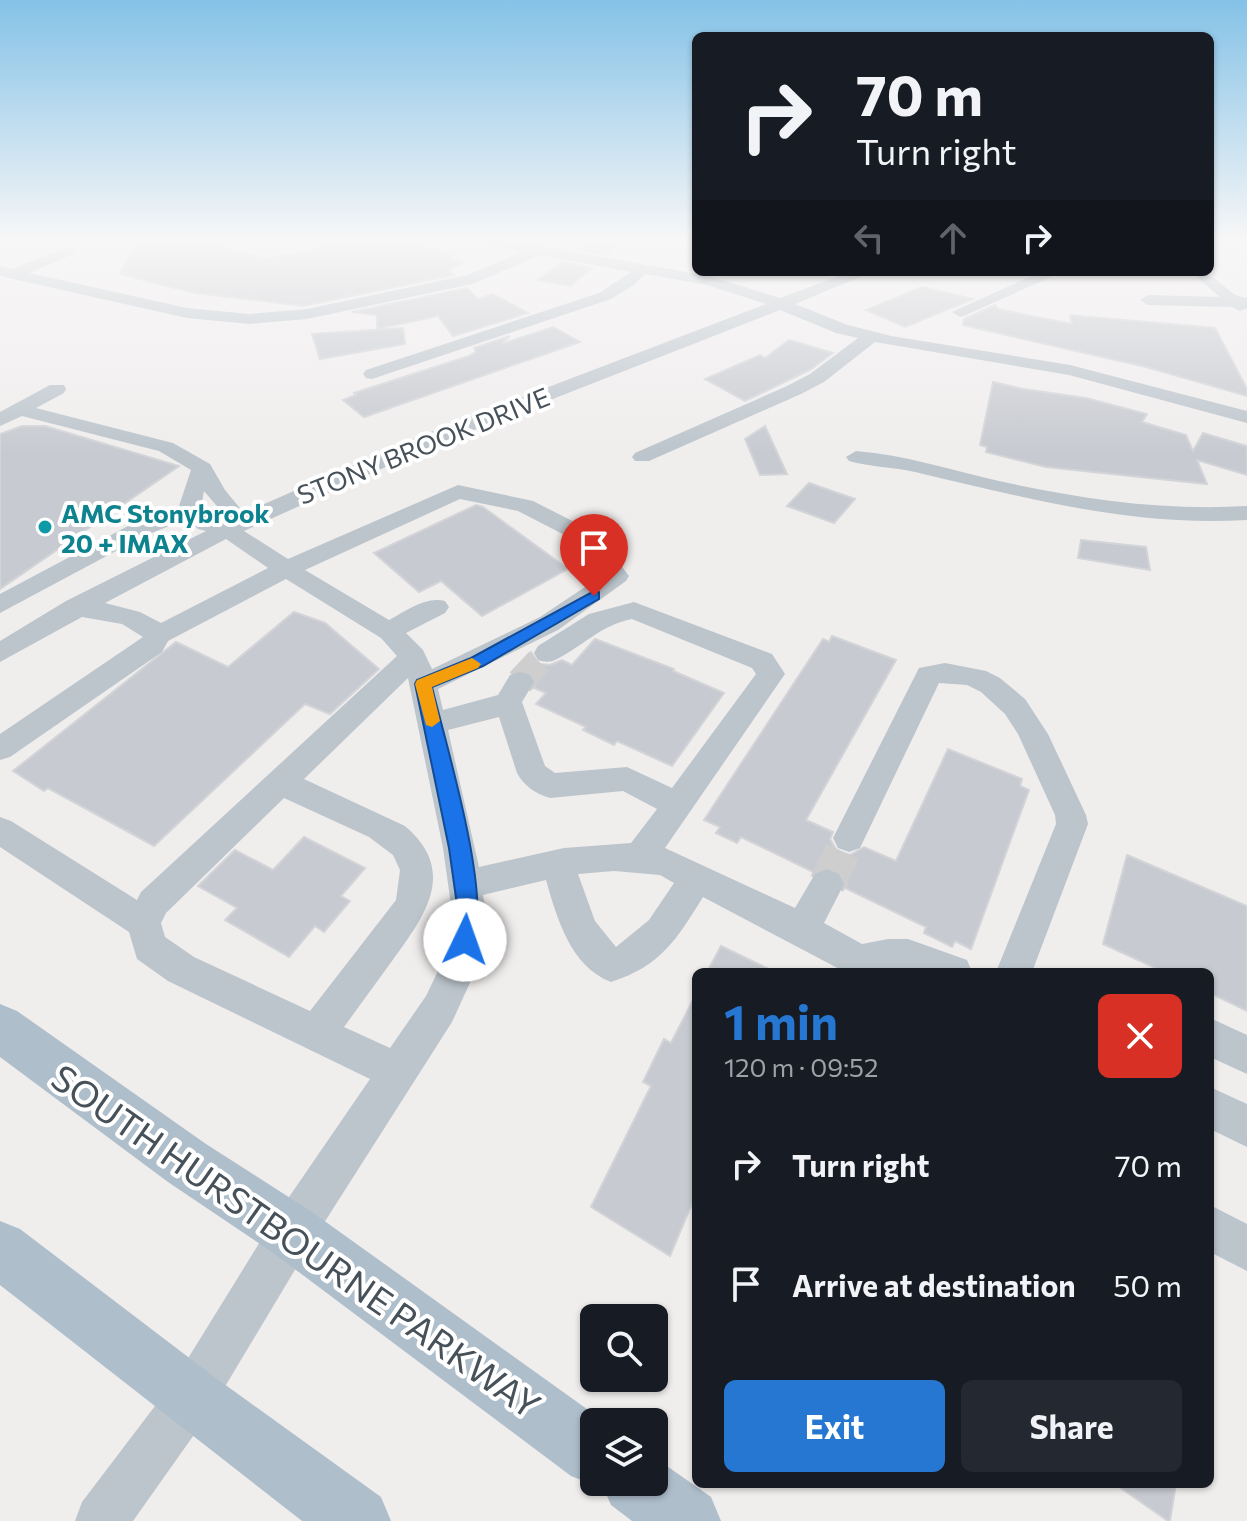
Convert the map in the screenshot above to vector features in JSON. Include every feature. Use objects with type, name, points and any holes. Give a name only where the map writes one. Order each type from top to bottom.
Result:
[{"type":"main road","name":"SOUTH HURSTBOURNE PARKWAY","points":[[0,1028],[187,1163],[292,1232],[580,1443]]},
{"type":"main road","points":[[0,1045],[71,1079]]},
{"type":"main road","points":[[0,1249],[191,1398],[357,1521]]},
{"type":"main road","points":[[653,1496],[687,1521]]},
{"type":"street","points":[[178,311],[259,319],[321,311]]},
{"type":"street","points":[[372,374],[560,311]]},
{"type":"street","name":"STONY BROOK DRIVE","points":[[0,653],[75,607],[224,527],[389,456],[763,311]]},
{"type":"street","points":[[797,311],[872,336],[1070,370],[1247,417]]},
{"type":"street","points":[[642,457],[817,378],[872,336]]},
{"type":"street","points":[[0,420],[57,389]]},
{"type":"street","points":[[19,409],[166,447],[203,468],[216,493],[234,512],[224,527]]},
{"type":"street","points":[[856,457],[891,460],[1001,487],[1133,510],[1194,516],[1247,513]]},
{"type":"street","points":[[101,1521],[191,1398],[292,1232],[439,1009],[456,974],[469,912],[432,723],[418,670],[388,631],[224,527],[206,524],[190,510],[190,499],[203,468]]},
{"type":"street","points":[[0,749],[153,646],[157,636],[286,569],[458,492],[525,506],[588,538],[617,576],[594,596],[477,662],[418,670],[279,782],[149,913],[150,947],[181,969],[398,1072]]},
{"type":"street","points":[[0,605],[136,531],[190,510]]},
{"type":"street","points":[[75,607],[151,626],[157,636]]},
{"type":"street","points":[[388,631],[436,607]]},
{"type":"street","points":[[547,653],[591,622],[613,613],[634,610],[762,661],[771,674],[641,856]]},
{"type":"street","points":[[849,838],[929,675],[946,670],[971,675],[998,690],[1014,705],[1032,732],[1047,771],[1070,804],[1072,824],[1016,968]]},
{"type":"street","points":[[432,723],[479,713],[514,692],[532,773],[550,786],[627,779],[677,805]]},
{"type":"street","points":[[279,782],[390,831],[412,855],[417,876],[417,890],[411,907],[316,1033]]},
{"type":"street","points":[[0,830],[149,913]]},
{"type":"street","points":[[465,885],[598,855],[641,856],[665,862],[802,929],[869,966],[895,952],[917,956],[945,968]]},
{"type":"street","points":[[558,864],[578,926],[595,954],[611,965],[626,962],[645,950],[696,878]]},
{"type":"street","points":[[802,929],[827,884]]},
{"type":"street","points":[[1214,1039],[1247,1055]]},
{"type":"street","points":[[1214,1109],[1247,1126]]},
{"type":"street","points":[[1214,1229],[1247,1249]]},
{"type":"building","points":[[868,311],[944,311],[905,327]]},
{"type":"building","points":[[982,311],[1008,311],[1072,324],[1070,315],[1215,328],[1247,389],[1247,396],[1146,367],[963,325],[964,319]]},
{"type":"building","points":[[352,312],[528,313],[453,336],[438,316],[377,329],[377,315]]},
{"type":"building","points":[[553,327],[580,342],[364,417],[343,400],[356,395],[354,393],[469,356],[476,352],[474,348],[510,336],[501,344]]},
{"type":"building","points":[[403,328],[405,344],[320,359],[312,334]]},
{"type":"building","points":[[789,340],[833,353],[810,370],[745,401],[705,379],[760,355],[765,358]]},
{"type":"building","points":[[993,382],[1086,398],[1147,414],[1142,422],[1186,435],[1193,451],[1203,433],[1247,446],[1247,475],[1197,460],[1207,484],[1046,467],[986,452],[987,447],[980,445]]},
{"type":"building","name":"AMC Stonybrook 20 + IMAX","points":[[22,426],[45,426],[179,466],[0,589],[0,434]]},
{"type":"building","points":[[765,426],[787,474],[760,475],[745,439]]},
{"type":"building","points":[[809,483],[855,499],[834,523],[787,506]]},
{"type":"building","points":[[476,505],[568,569],[482,616],[441,581],[419,592],[374,553]]},
{"type":"building","points":[[1081,540],[1146,547],[1150,570],[1078,558]]},
{"type":"building","points":[[294,612],[325,623],[379,669],[330,714],[305,704],[154,846],[48,788],[44,791],[13,771],[176,642],[228,667]]},
{"type":"building","points":[[832,636],[896,660],[806,820],[833,832],[830,839],[837,851],[850,855],[864,847],[896,861],[948,749],[1022,779],[1020,786],[1029,790],[971,949],[955,941],[952,947],[924,933],[926,927],[845,888],[847,883],[840,871],[826,866],[813,872],[741,837],[737,843],[716,833],[720,827],[704,820],[823,639],[829,642]]},
{"type":"building","points":[[595,639],[674,669],[724,693],[672,766],[617,741],[614,745],[583,730],[586,727],[536,704],[546,693],[534,688],[537,681],[533,674],[521,669],[513,671],[531,652],[539,664],[550,665],[562,660],[572,665]]},
{"type":"building","points":[[304,837],[365,868],[341,896],[350,901],[324,932],[315,926],[289,957],[225,920],[237,908],[198,886],[235,850],[273,870]]},
{"type":"building","points":[[1127,855],[1247,906],[1247,1011],[1214,995],[1214,968],[1155,968],[1103,944]]},
{"type":"building","points":[[721,946],[767,968],[709,968]]},
{"type":"building","points":[[692,1002],[692,1204],[670,1256],[591,1207],[651,1086],[643,1082],[664,1039],[671,1043]]},
{"type":"building","points":[[1121,1488],[1175,1488],[1168,1521]]},
{"type":"tunnel","points":[[520,682],[547,653]]},
{"type":"tunnel","points":[[827,884],[849,838]]},
{"type":"slow traffic","points":[[432,721],[423,684],[472,664]]},
{"type":"place","name":"AMC Stonybrook 20 + IMAX","points":[[45,527]]},
{"type":"route","points":[[465,940],[469,912],[459,848],[423,684],[477,662],[594,596]]}]
